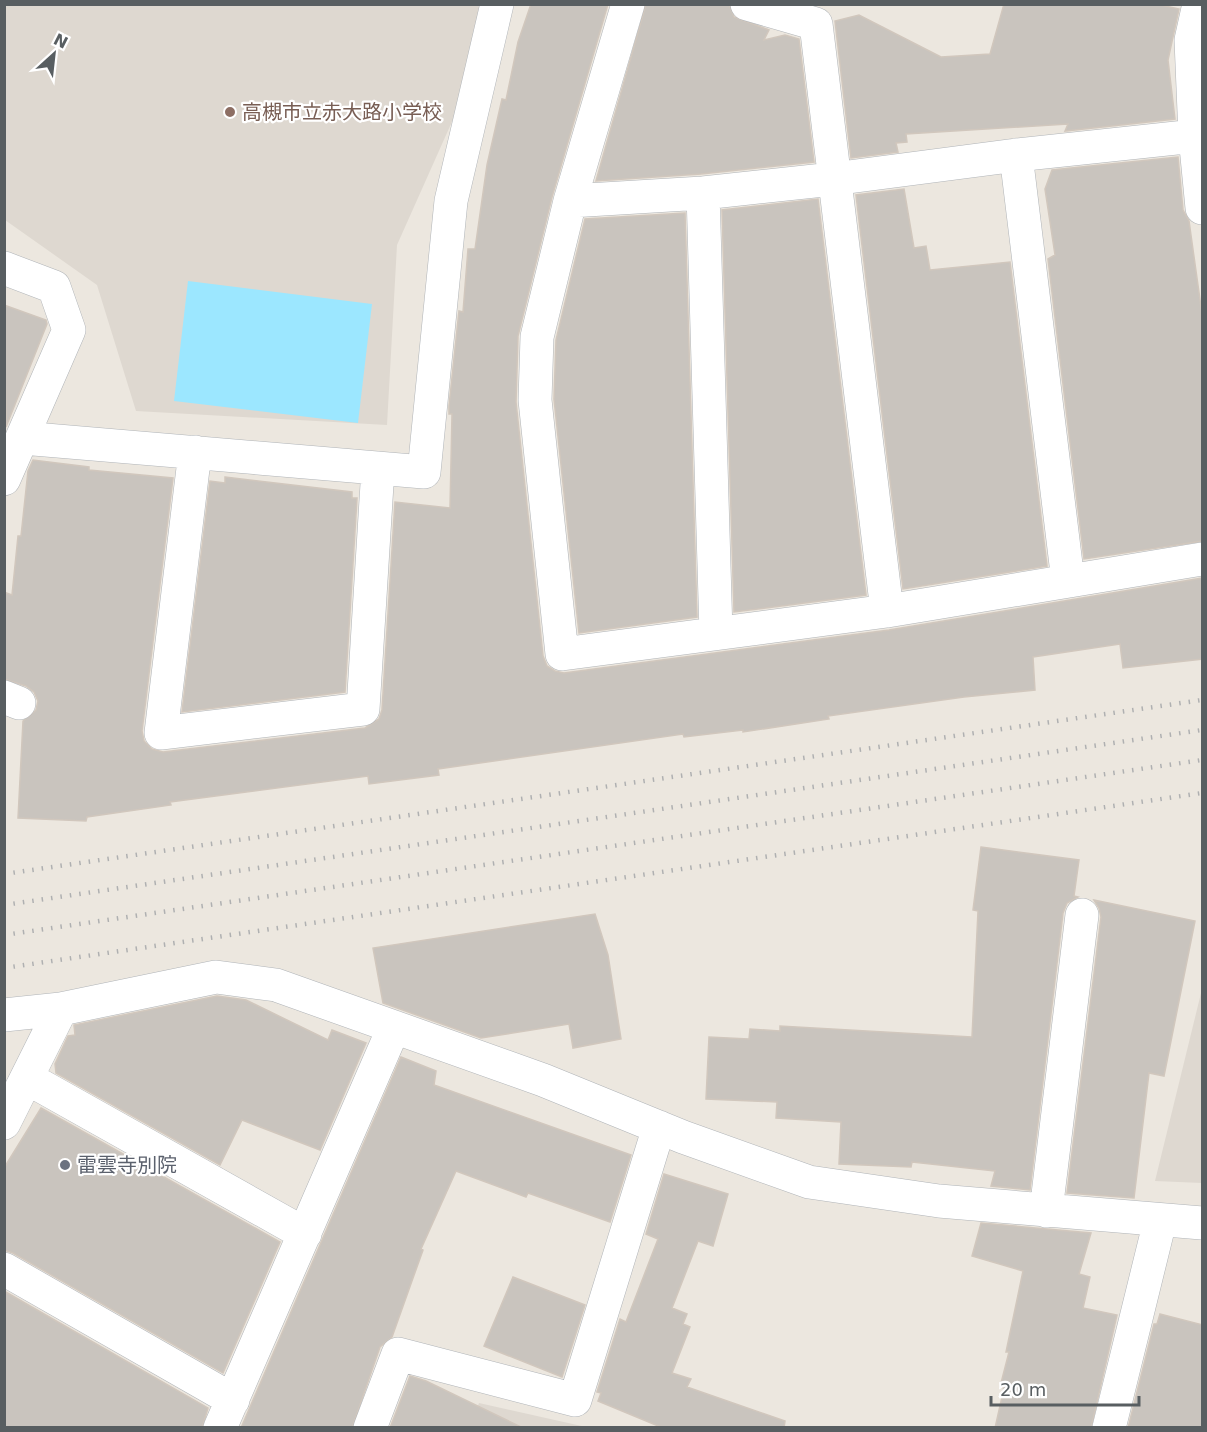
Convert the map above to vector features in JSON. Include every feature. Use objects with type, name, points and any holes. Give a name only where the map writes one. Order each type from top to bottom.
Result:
[{"type":"street","points":[[22,438],[424,472],[451,201],[497,4]]},
{"type":"street","points":[[628,4],[570,201],[537,337],[535,400],[562,654],[887,611],[1203,559]]},
{"type":"street","points":[[747,4],[815,14],[833,180],[887,611]]},
{"type":"street","points":[[1199,4],[1195,136],[1203,208]]},
{"type":"street","points":[[570,201],[703,193],[833,180],[1016,155],[1195,136]]},
{"type":"street","points":[[1016,155],[1068,581]]},
{"type":"street","points":[[703,193],[716,633]]},
{"type":"street","points":[[4,268],[54,287],[69,330],[4,479]]},
{"type":"street","points":[[195,452],[161,733],[363,709],[378,468]]},
{"type":"street","points":[[1046,1210],[1083,915]]},
{"type":"street","points":[[4,1015],[61,1010],[216,977],[276,985],[543,1080],[659,1127],[809,1182],[939,1201],[1203,1223]]},
{"type":"street","points":[[4,1123],[61,1010]]},
{"type":"street","points":[[4,1269],[226,1414],[394,1027]]},
{"type":"street","points":[[27,1078],[305,1234]]},
{"type":"street","points":[[370,1428],[398,1354],[575,1401],[659,1127]]},
{"type":"street","points":[[1109,1428],[1161,1221]]},
{"type":"shaded area","name":"高槻市立赤大路小学校","points":[[5,5],[504,5],[397,245],[387,425],[136,411],[97,285],[5,220]]},
{"type":"shaded area","points":[[1202,989],[1202,1183],[1155,1181]]},
{"type":"shaded area","points":[[479,1403],[586,1427],[470,1428]]},
{"type":"water","points":[[188,281],[372,304],[358,423],[174,401]]},
{"type":"building","points":[[531,4],[608,4],[552,197],[518,336],[516,402],[543,656],[547,666],[564,673],[889,630],[1203,578],[1203,659],[1123,668],[1120,644],[1033,657],[1035,690],[964,697],[828,716],[829,719],[743,732],[743,730],[684,737],[683,734],[438,769],[439,775],[369,784],[368,776],[170,802],[171,805],[87,817],[86,821],[18,818],[23,721],[36,710],[38,701],[34,692],[26,686],[4,679],[4,592],[12,595],[28,471],[33,460],[89,467],[89,470],[173,478],[142,731],[144,741],[152,749],[163,752],[365,728],[379,719],[382,710],[395,502],[450,508],[452,414],[449,414],[449,406],[459,311],[463,312],[468,249],[475,249],[487,165],[502,99],[506,100],[518,42]]},
{"type":"building","points":[[646,4],[729,4],[734,17],[769,30],[764,40],[785,35],[799,39],[814,162],[701,174],[596,181]]},
{"type":"building","points":[[1004,4],[1157,4],[1179,9],[1168,60],[1175,119],[1065,131],[1068,124],[906,134],[907,142],[896,143],[898,152],[851,158],[835,21],[859,15],[941,57],[990,54]]},
{"type":"building","points":[[1178,157],[1183,210],[1189,221],[1203,321],[1203,541],[1084,559],[1048,259],[1055,255],[1045,189],[1052,170]]},
{"type":"building","points":[[904,189],[914,248],[926,246],[930,270],[1010,262],[1047,566],[903,589],[856,195]]},
{"type":"building","points":[[818,199],[866,595],[734,612],[722,210]]},
{"type":"building","points":[[685,213],[697,617],[579,633],[554,399],[556,340],[585,219]]},
{"type":"building","points":[[4,305],[46,320],[47,324],[6,427]]},
{"type":"building","points":[[225,477],[352,492],[352,498],[357,498],[345,692],[182,712],[210,481],[225,483]]},
{"type":"building","points":[[981,847],[1079,860],[1074,896],[1078,897],[1067,903],[1063,913],[1030,1190],[991,1186],[995,1171],[912,1162],[911,1167],[839,1164],[841,1122],[776,1118],[777,1102],[706,1099],[709,1037],[749,1039],[750,1029],[780,1031],[780,1026],[972,1037],[978,911],[973,910]]},
{"type":"building","points":[[1094,900],[1195,921],[1164,1076],[1149,1073],[1134,1198],[1067,1193],[1101,917]]},
{"type":"building","points":[[595,914],[608,955],[621,1039],[573,1048],[569,1024],[481,1038],[383,1003],[373,948]]},
{"type":"building","points":[[217,996],[246,1000],[328,1040],[332,1030],[366,1043],[320,1150],[242,1120],[220,1165],[56,1073],[55,1064],[68,1036],[75,1035],[74,1025]]},
{"type":"building","points":[[401,1057],[436,1071],[434,1085],[631,1155],[610,1222],[528,1193],[526,1197],[456,1171],[421,1249],[423,1250],[392,1337],[380,1347],[352,1428],[241,1428]]},
{"type":"building","points":[[41,1108],[280,1242],[223,1373],[4,1250],[4,1168]]},
{"type":"building","points":[[664,1174],[728,1194],[713,1246],[698,1241],[672,1308],[687,1314],[683,1324],[690,1327],[672,1373],[691,1379],[687,1387],[785,1421],[784,1428],[663,1428],[598,1401],[601,1393],[597,1392],[620,1319],[626,1322],[658,1239],[646,1234]]},
{"type":"building","points":[[981,1223],[1091,1233],[1079,1274],[1090,1277],[1083,1308],[1117,1315],[1091,1428],[995,1428],[1004,1388],[1000,1387],[1009,1352],[1006,1352],[1023,1271],[972,1256]]},
{"type":"building","points":[[513,1277],[585,1305],[562,1377],[484,1346]]},
{"type":"building","points":[[4,1291],[208,1408],[202,1428],[4,1428]]},
{"type":"building","points":[[1160,1314],[1203,1325],[1203,1428],[1128,1428],[1154,1324],[1157,1324]]},
{"type":"building","points":[[410,1376],[426,1381],[523,1428],[390,1428]]},
{"type":"railway","points":[[4,874],[1202,700]]},
{"type":"railway","points":[[4,905],[1202,730]]},
{"type":"railway","points":[[4,935],[1202,760]]},
{"type":"railway","points":[[4,968],[1202,793]]},
{"type":"place","name":"高槻市立赤大路小学校","points":[[230,112]]},
{"type":"place","name":"雷雲寺別院","points":[[65,1165]]}]
